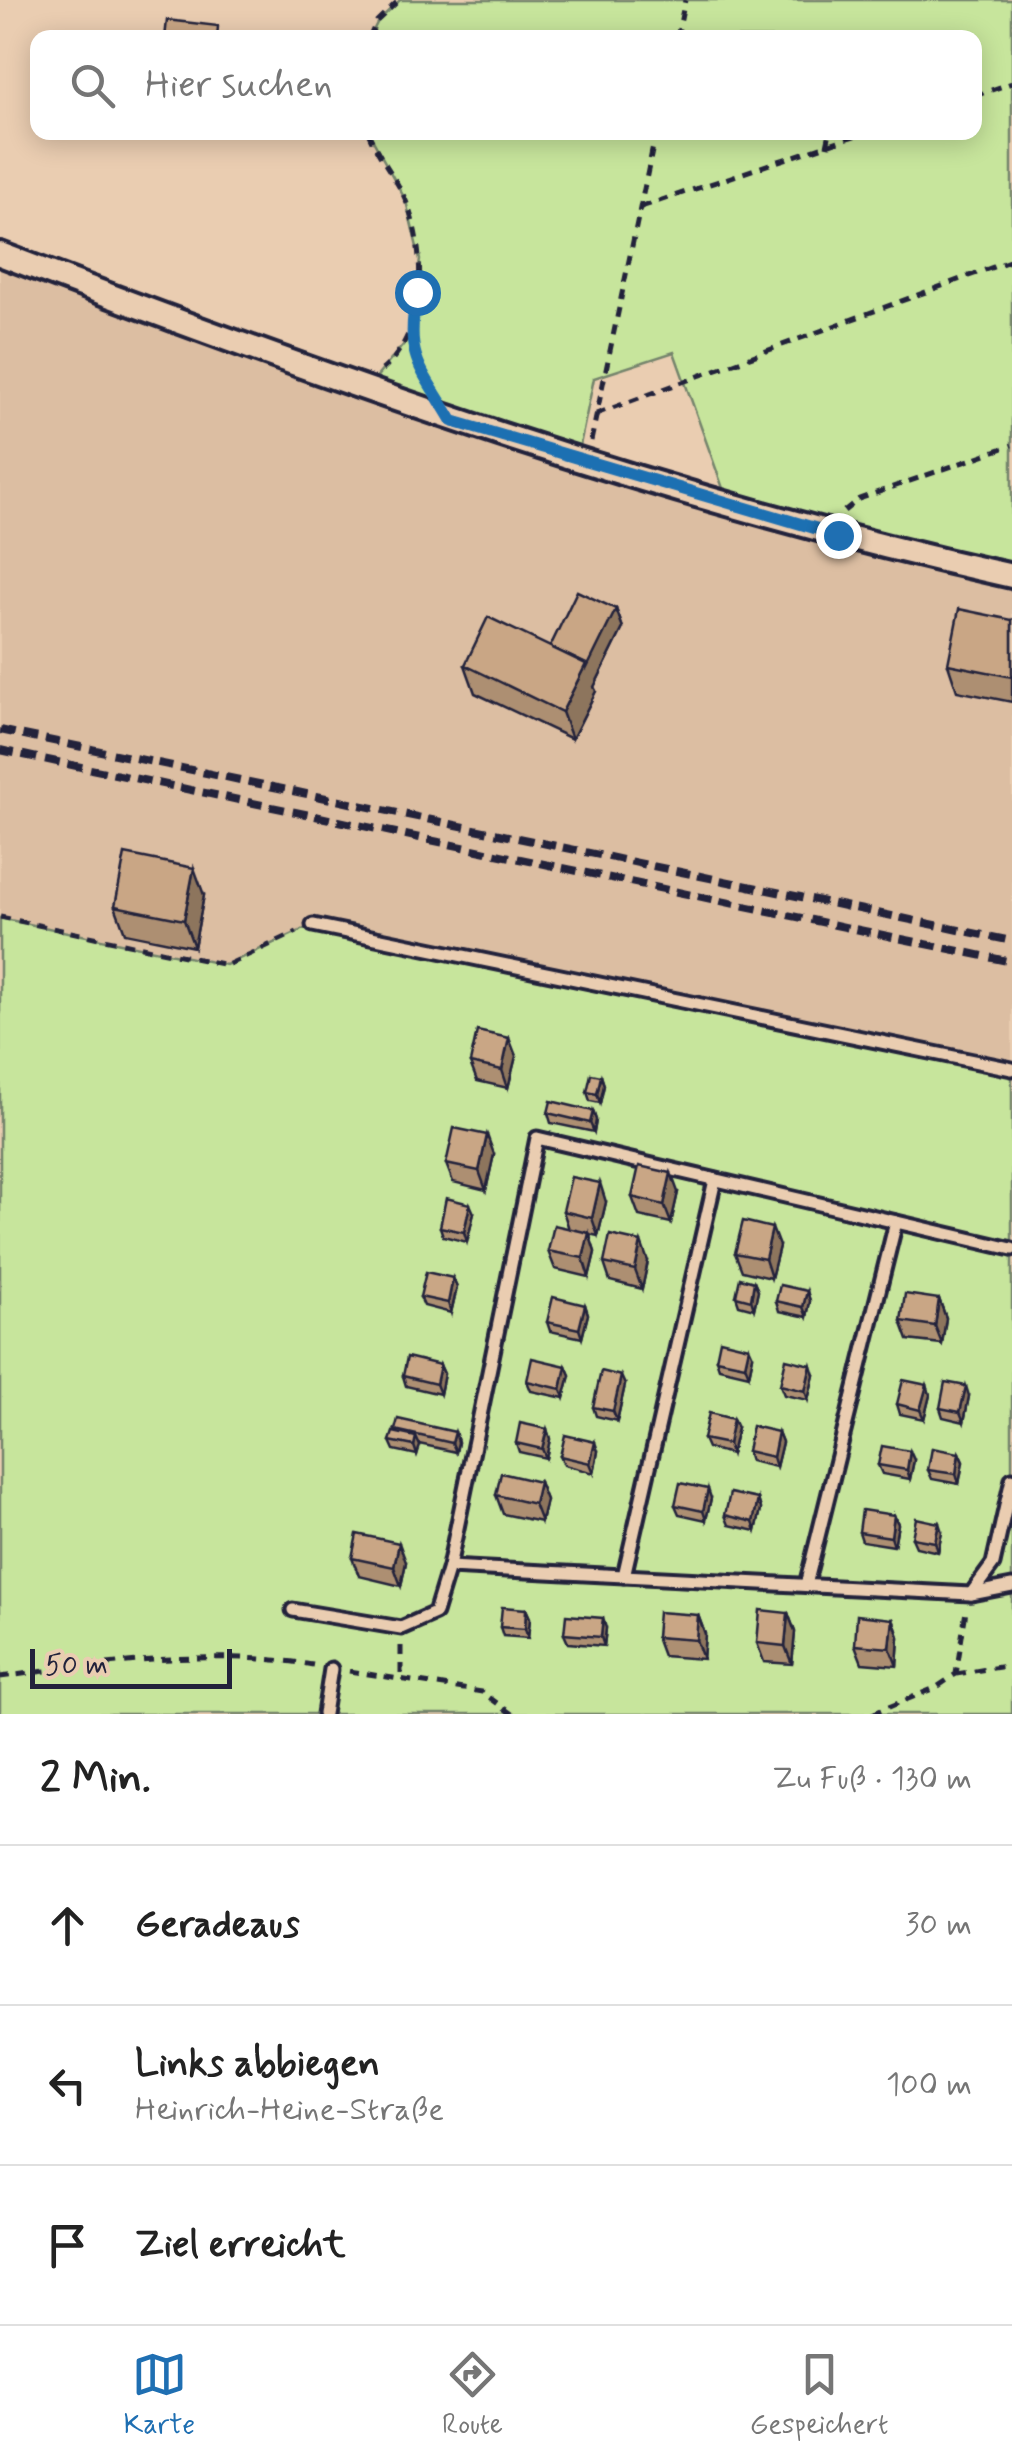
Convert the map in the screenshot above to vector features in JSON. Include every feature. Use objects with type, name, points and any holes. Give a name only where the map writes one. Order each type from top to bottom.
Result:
[{"type":"street","points":[[0,254],[364,391],[586,464],[838,535],[1012,576]]},
{"type":"lane","points":[[313,925],[1012,1070]]},
{"type":"lane","points":[[293,1610],[400,1628],[435,1613],[449,1567],[537,1138],[1012,1249]]},
{"type":"lane","points":[[624,1576],[715,1180]]},
{"type":"lane","points":[[806,1585],[896,1222]]},
{"type":"lane","points":[[971,1594],[993,1564],[1012,1479]]},
{"type":"lane","points":[[449,1567],[971,1594],[1012,1586]]},
{"type":"lane","points":[[324,1714],[331,1669]]},
{"type":"path","points":[[374,30],[399,0]]},
{"type":"path","points":[[679,30],[685,0]]},
{"type":"path","points":[[982,93],[1012,83]]},
{"type":"path","points":[[372,140],[406,201],[415,230],[417,292],[409,338],[415,360],[452,421]]},
{"type":"path","points":[[586,464],[654,140]]},
{"type":"path","points":[[826,146],[828,140]]},
{"type":"path","points":[[640,207],[843,140]]},
{"type":"path","points":[[596,414],[1012,260]]},
{"type":"path","points":[[364,391],[409,338]]},
{"type":"path","points":[[838,535],[841,514],[859,499],[1012,445]]},
{"type":"path","points":[[0,917],[226,964],[313,925]]},
{"type":"path","points":[[956,1674],[960,1631],[971,1594]]},
{"type":"path","points":[[400,1628],[401,1677]]},
{"type":"path","points":[[0,1677],[68,1668],[274,1658],[482,1692],[512,1714]]},
{"type":"path","points":[[872,1714],[937,1687],[956,1674],[1012,1665]]},
{"type":"shaded area","points":[[0,255],[364,392],[1012,576],[1012,1069],[313,924],[226,965],[0,917]]},
{"type":"green space","points":[[400,0],[1012,0],[1012,576],[729,505],[674,352],[594,378],[577,460],[365,391],[409,338],[420,260],[406,201],[373,140],[982,140],[982,30],[374,30]]},
{"type":"green space","points":[[0,918],[226,965],[313,925],[1012,1070],[1012,1714],[0,1714]]},
{"type":"building","points":[[167,20],[218,26],[218,30],[166,30]]},
{"type":"building","points":[[577,591],[616,609],[587,668],[550,647]]},
{"type":"building","points":[[959,609],[1012,620],[1012,677],[948,664]]},
{"type":"building","points":[[488,617],[586,664],[562,712],[465,665]]},
{"type":"building","points":[[125,854],[194,868],[184,920],[115,906]]},
{"type":"building","points":[[477,1031],[509,1038],[502,1070],[470,1063]]},
{"type":"building","points":[[591,1074],[601,1076],[597,1094],[587,1092]]},
{"type":"building","points":[[551,1101],[593,1111],[590,1123],[548,1113]]},
{"type":"building","points":[[454,1128],[487,1135],[479,1171],[446,1164]]},
{"type":"building","points":[[639,1166],[671,1173],[664,1205],[632,1197]]},
{"type":"building","points":[[571,1177],[600,1183],[592,1218],[563,1211]]},
{"type":"building","points":[[446,1198],[470,1204],[464,1232],[440,1227]]},
{"type":"building","points":[[743,1221],[772,1228],[765,1259],[735,1253]]},
{"type":"building","points":[[554,1225],[589,1233],[583,1258],[548,1251]]},
{"type":"building","points":[[610,1235],[641,1242],[635,1270],[604,1263]]},
{"type":"building","points":[[426,1272],[453,1278],[448,1303],[420,1297]]},
{"type":"building","points":[[740,1278],[754,1282],[751,1300],[736,1296]]},
{"type":"building","points":[[780,1285],[807,1291],[803,1307],[776,1301]]},
{"type":"building","points":[[905,1294],[939,1299],[935,1326],[901,1321]]},
{"type":"building","points":[[553,1297],[585,1305],[579,1329],[547,1322]]},
{"type":"building","points":[[720,1340],[749,1347],[745,1365],[716,1359]]},
{"type":"building","points":[[407,1357],[440,1365],[436,1384],[403,1376]]},
{"type":"building","points":[[532,1358],[566,1366],[561,1389],[527,1381]]},
{"type":"building","points":[[786,1359],[811,1365],[805,1391],[780,1385]]},
{"type":"building","points":[[601,1371],[621,1376],[613,1411],[593,1407]]},
{"type":"building","points":[[903,1380],[927,1385],[920,1410],[897,1404]]},
{"type":"building","points":[[945,1382],[966,1386],[960,1412],[940,1408]]},
{"type":"building","points":[[709,1413],[733,1419],[728,1444],[703,1439]]},
{"type":"building","points":[[398,1419],[455,1432],[452,1443],[395,1430]]},
{"type":"building","points":[[520,1423],[547,1429],[542,1449],[516,1443]]},
{"type":"building","points":[[752,1426],[778,1432],[773,1457],[747,1451]]},
{"type":"building","points":[[393,1432],[416,1437],[414,1446],[390,1441]]},
{"type":"building","points":[[565,1435],[595,1442],[590,1463],[560,1456]]},
{"type":"building","points":[[882,1446],[910,1451],[907,1470],[878,1465]]},
{"type":"building","points":[[932,1448],[959,1453],[956,1474],[928,1470]]},
{"type":"building","points":[[501,1473],[539,1482],[534,1504],[496,1495]]},
{"type":"building","points":[[680,1483],[708,1489],[703,1511],[675,1505]]},
{"type":"building","points":[[730,1493],[758,1499],[753,1522],[725,1515]]},
{"type":"building","points":[[862,1510],[894,1515],[891,1537],[859,1532]]},
{"type":"building","points":[[916,1518],[939,1523],[935,1542],[912,1538]]},
{"type":"building","points":[[357,1534],[399,1543],[394,1567],[352,1558]]},
{"type":"building","points":[[502,1607],[526,1609],[525,1629],[500,1627]]},
{"type":"building","points":[[760,1610],[788,1613],[785,1646],[757,1643]]},
{"type":"building","points":[[658,1612],[698,1615],[696,1640],[656,1637]]},
{"type":"building","points":[[566,1615],[603,1618],[601,1637],[564,1634]]},
{"type":"building","points":[[857,1615],[893,1619],[890,1648],[855,1645]]},
{"type":"railway","points":[[0,730],[1012,941]]},
{"type":"railway","points":[[0,750],[1012,962]]},
{"type":"route","points":[[417,292],[409,338],[415,360],[452,421],[838,535]]}]
